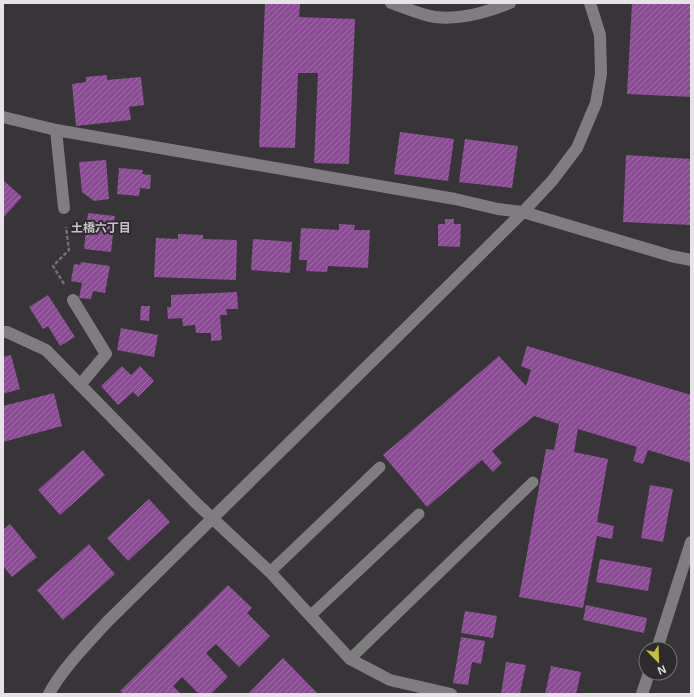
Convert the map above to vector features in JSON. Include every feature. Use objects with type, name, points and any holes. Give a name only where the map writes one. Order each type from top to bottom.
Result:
[{"type":"street","points":[[391,3],[434,17],[458,18],[486,12],[510,3]]},
{"type":"street","points":[[49,694],[74,659],[106,622],[523,212],[552,181],[577,148],[596,103],[601,74],[600,35],[590,3]]},
{"type":"street","points":[[3,117],[56,130],[447,198],[498,209],[523,212],[671,256],[691,260]]},
{"type":"street","points":[[56,130],[64,208]]},
{"type":"street","points":[[74,300],[106,354],[80,385]]},
{"type":"street","points":[[3,332],[7,332],[46,350],[212,518],[270,572],[350,659],[390,680],[451,694]]},
{"type":"street","points":[[660,641],[691,542]]},
{"type":"street","points":[[642,694],[646,681]]},
{"type":"lane","points":[[270,572],[380,467]]},
{"type":"lane","points":[[350,659],[533,482]]},
{"type":"lane","points":[[310,616],[419,514]]},
{"type":"path","points":[[64,208],[69,250],[53,266],[74,300]]},
{"type":"building","points":[[265,3],[300,4],[299,17],[355,19],[349,164],[314,163],[318,73],[298,73],[295,148],[259,147]]},
{"type":"building","points":[[632,3],[691,3],[691,97],[627,94]]},
{"type":"building","points":[[107,75],[107,80],[141,77],[144,105],[129,107],[131,120],[76,126],[72,84],[86,82],[86,77]]},
{"type":"building","points":[[400,132],[454,139],[448,181],[394,174]]},
{"type":"building","points":[[465,139],[518,146],[512,188],[459,182]]},
{"type":"building","points":[[626,155],[691,159],[691,225],[623,222]]},
{"type":"building","points":[[106,160],[109,199],[94,201],[82,192],[79,162]]},
{"type":"building","points":[[119,168],[143,170],[142,174],[151,175],[150,189],[140,188],[139,196],[117,194]]},
{"type":"building","points":[[3,180],[22,197],[3,218]]},
{"type":"building","points":[[88,213],[115,216],[111,252],[84,249]]},
{"type":"building","points":[[445,219],[454,219],[454,224],[461,224],[460,247],[438,246],[438,224],[445,224]]},
{"type":"building","points":[[339,224],[355,225],[354,230],[370,230],[368,268],[328,266],[327,272],[306,271],[307,260],[299,260],[301,228],[339,230]]},
{"type":"building","points":[[178,234],[203,235],[203,239],[237,240],[236,280],[154,277],[156,238],[178,239]]},
{"type":"building","points":[[253,239],[292,242],[290,273],[251,270]]},
{"type":"building","points":[[81,262],[110,266],[105,293],[93,291],[91,299],[79,298],[82,283],[71,281],[74,264],[80,265]]},
{"type":"building","points":[[237,292],[238,309],[226,309],[227,315],[220,315],[222,340],[211,341],[211,333],[196,333],[195,325],[183,326],[182,318],[168,319],[167,307],[171,307],[171,295]]},
{"type":"building","points":[[48,295],[75,337],[60,346],[48,326],[43,329],[29,307]]},
{"type":"building","points":[[141,306],[150,306],[149,321],[140,320]]},
{"type":"building","points":[[121,328],[158,335],[154,357],[117,350]]},
{"type":"building","points":[[527,346],[691,395],[691,463],[648,450],[643,464],[633,461],[637,447],[578,429],[574,452],[608,459],[597,522],[614,526],[612,539],[597,536],[583,608],[519,597],[546,449],[554,450],[559,424],[534,416],[492,451],[502,463],[493,472],[482,460],[427,507],[383,455],[499,356],[526,386],[531,370],[521,366]]},
{"type":"building","points":[[11,355],[20,389],[3,394],[3,357]]},
{"type":"building","points":[[122,366],[131,375],[140,366],[154,381],[138,397],[133,392],[118,405],[101,386]]},
{"type":"building","points":[[54,393],[62,426],[3,442],[3,406]]},
{"type":"building","points":[[83,450],[105,475],[60,515],[38,490]]},
{"type":"building","points":[[650,485],[673,489],[663,542],[641,538]]},
{"type":"building","points":[[149,499],[170,522],[128,561],[107,538]]},
{"type":"building","points":[[10,524],[37,557],[12,577],[3,566],[3,530]]},
{"type":"building","points":[[89,544],[115,574],[63,620],[37,590]]},
{"type":"building","points":[[600,559],[652,568],[648,591],[596,582]]},
{"type":"building","points":[[228,585],[252,608],[247,613],[270,636],[239,667],[216,644],[206,653],[228,677],[211,694],[199,694],[182,677],[173,686],[181,694],[123,694],[120,691]]},
{"type":"building","points":[[586,605],[647,618],[644,633],[583,620]]},
{"type":"building","points":[[465,611],[497,616],[493,638],[461,633]]},
{"type":"building","points":[[461,637],[485,641],[481,664],[472,662],[468,685],[453,683]]},
{"type":"building","points":[[283,658],[318,694],[248,694]]},
{"type":"building","points":[[506,662],[526,665],[520,694],[501,694]]},
{"type":"building","points":[[551,666],[581,672],[576,694],[545,694]]},
{"type":"district","name":"土橋六丁目","points":[[101,228]]}]
